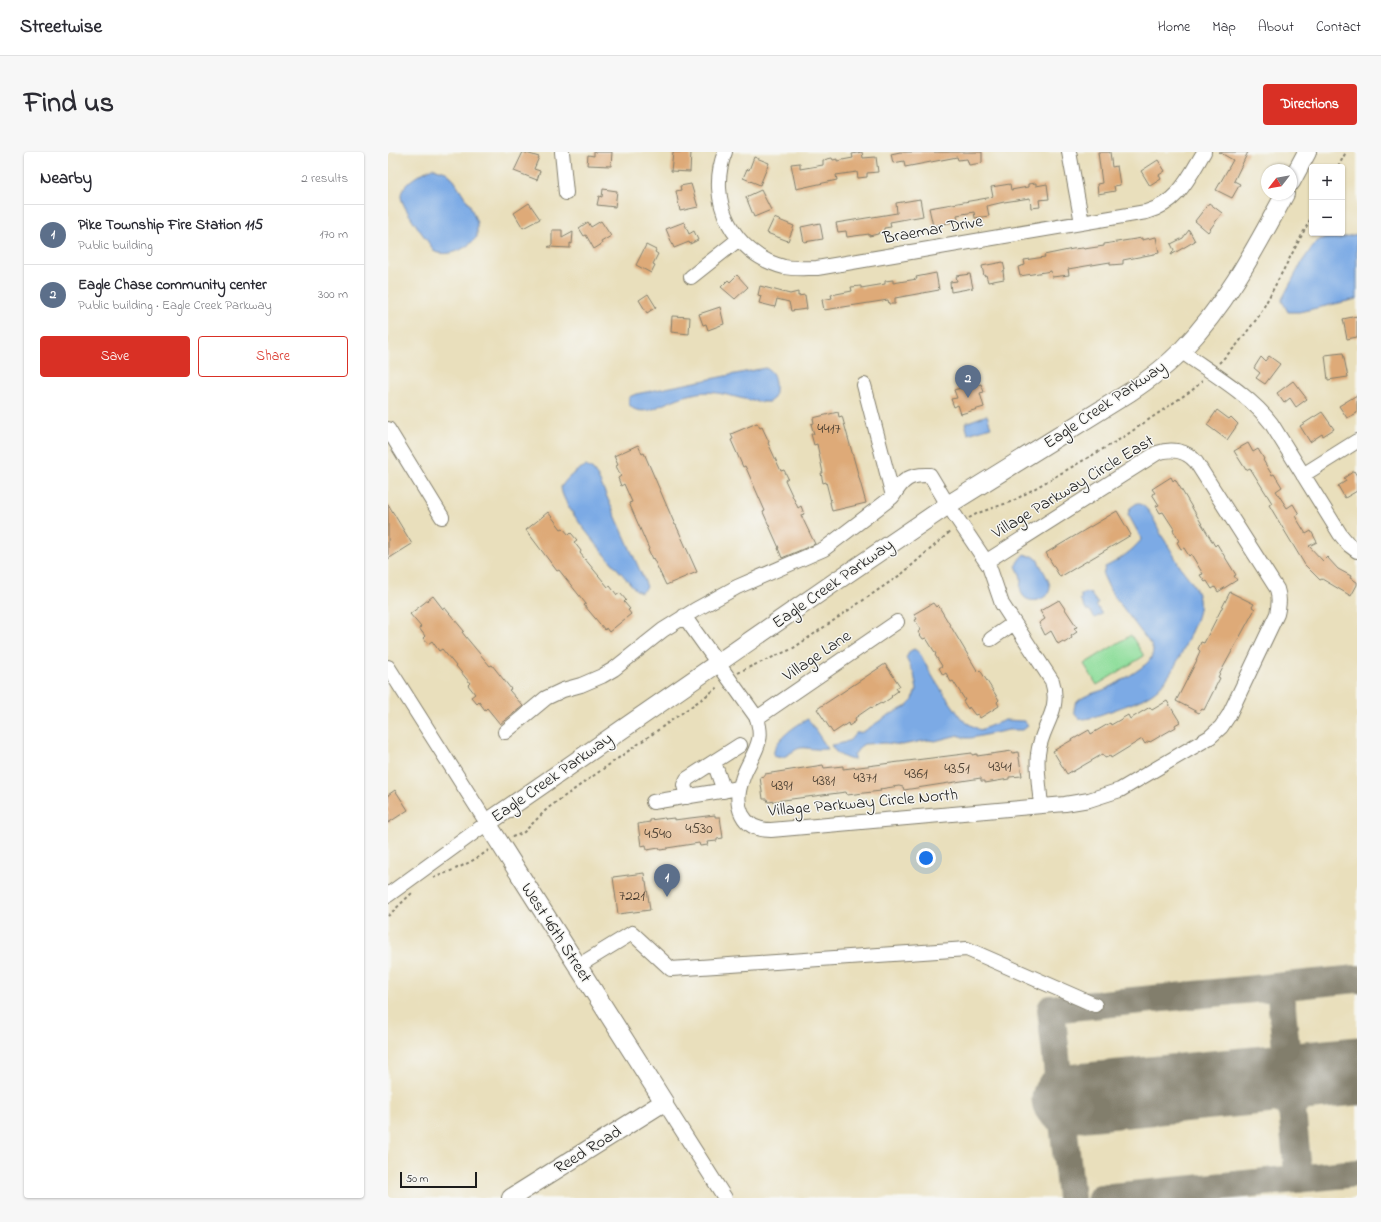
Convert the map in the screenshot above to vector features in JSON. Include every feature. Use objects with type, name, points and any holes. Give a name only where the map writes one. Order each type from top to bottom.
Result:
[{"type":"main road","points":[[1297,171],[1307,152]]},
{"type":"main road","name":"Eagle Creek Parkway","points":[[487,823],[834,582],[948,505],[1130,392],[1156,373],[1181,351],[1206,323],[1234,286],[1282,200]]},
{"type":"main road","name":"West 46th Street","points":[[487,823],[664,1102]]},
{"type":"main road","name":"Reed Road","points":[[511,1198],[664,1102]]},
{"type":"street","points":[[562,152],[566,193]]},
{"type":"street","name":"Braemar Drive","points":[[724,152],[718,182],[720,201],[728,224],[739,239],[753,252],[765,260],[783,266],[803,269],[817,268],[1141,214],[1163,206],[1175,197],[1181,190],[1204,152]]},
{"type":"street","points":[[1069,152],[1082,223]]},
{"type":"street","points":[[691,277],[739,239]]},
{"type":"street","points":[[1181,351],[1248,399],[1263,412],[1340,534],[1349,545],[1357,551]]},
{"type":"street","points":[[864,385],[893,496]]},
{"type":"street","points":[[388,429],[442,517]]},
{"type":"street","points":[[1303,475],[1357,441]]},
{"type":"street","name":"Village Parkway Circle East","points":[[986,561],[1157,453],[1166,450],[1176,450],[1189,455],[1196,462],[1275,586],[1279,596],[1277,614],[1228,718],[1216,732],[1120,790],[1084,801],[1041,806]]},
{"type":"street","name":"Eagle Creek Parkway","points":[[504,732],[549,696],[563,690],[591,682],[609,672],[684,616],[728,592],[824,549],[893,496],[900,484],[908,478],[913,476],[930,475],[948,505]]},
{"type":"street","points":[[948,505],[986,561],[992,572],[996,589],[1002,604],[1050,678],[1055,690],[1056,701],[1040,741],[1037,757],[1041,806]]},
{"type":"street","points":[[684,616],[718,664]]},
{"type":"street","name":"Village Lane","points":[[757,718],[897,622]]},
{"type":"street","points":[[991,639],[1014,623]]},
{"type":"street","name":"Village Parkway Circle North","points":[[718,664],[757,718],[760,731],[759,742],[741,780],[739,788],[740,810],[745,821],[753,827],[766,830],[1041,806]]},
{"type":"street","name":"West 46th Street","points":[[388,667],[487,823]]},
{"type":"street","points":[[687,797],[684,785],[687,779],[740,745]]},
{"type":"street","points":[[714,762],[724,790]]},
{"type":"street","points":[[653,802],[739,788]]},
{"type":"street","name":"Eagle Creek Parkway","points":[[388,895],[487,823]]},
{"type":"street","points":[[578,966],[632,933],[671,969],[967,949],[1095,1005]]},
{"type":"street","name":"West 46th Street","points":[[664,1102],[724,1198]]},
{"type":"path","points":[[1340,164],[1346,152]]},
{"type":"path","points":[[514,836],[524,832],[548,808],[745,669],[792,649],[903,572],[960,522],[978,513],[1013,501],[1122,438],[1195,388],[1236,346],[1259,316],[1309,222]]},
{"type":"path","points":[[432,878],[456,870],[474,861],[489,850]]},
{"type":"path","points":[[388,916],[416,889]]},
{"type":"green space","points":[[1131,635],[1144,656],[1097,685],[1084,664]]},
{"type":"water","points":[[433,168],[446,172],[452,177],[470,205],[477,223],[477,237],[468,245],[452,253],[435,252],[410,216],[402,201],[402,191],[408,182],[418,175]]},
{"type":"water","points":[[1357,234],[1357,299],[1299,312],[1288,312],[1282,299],[1302,262],[1315,243],[1321,239],[1340,238]]},
{"type":"water","points":[[765,368],[772,373],[775,381],[774,398],[769,402],[759,402],[712,392],[702,392],[682,397],[654,409],[644,411],[632,408],[629,402],[629,397],[636,394]]},
{"type":"water","points":[[987,415],[991,427],[968,434],[965,423]]},
{"type":"water","points":[[586,466],[593,470],[598,477],[646,584],[647,587],[641,592],[636,590],[592,540],[570,510],[564,497],[561,487],[563,484],[575,472]]},
{"type":"water","points":[[1137,503],[1146,508],[1149,512],[1179,565],[1194,585],[1199,599],[1198,612],[1194,626],[1179,658],[1164,683],[1158,689],[1131,704],[1087,719],[1079,719],[1074,713],[1075,706],[1080,699],[1108,688],[1130,676],[1146,664],[1153,654],[1151,645],[1111,592],[1103,575],[1105,567],[1115,562],[1141,540],[1128,514],[1130,508]]},
{"type":"water","points":[[1024,554],[1033,556],[1037,559],[1050,584],[1049,592],[1043,598],[1038,600],[1029,600],[1025,598],[1021,592],[1021,579],[1016,565]]},
{"type":"water","points":[[1087,592],[1089,594],[1090,593],[1098,604],[1096,605],[1102,614],[1095,618],[1089,610],[1087,611],[1080,599],[1082,598],[1080,596]]},
{"type":"water","points":[[914,649],[920,654],[935,680],[961,718],[967,723],[980,730],[1005,720],[1024,721],[1028,726],[1023,730],[1009,730],[971,738],[965,738],[958,735],[935,741],[928,740],[902,745],[885,743],[864,744],[854,755],[854,760],[844,757],[838,753],[831,745],[850,740],[856,733],[863,732],[887,716],[907,706],[913,700],[914,694],[917,690],[914,674],[906,658],[910,651]]},
{"type":"water","points":[[808,719],[828,749],[800,748],[781,757],[774,756],[776,745],[781,739],[792,729]]},
{"type":"building","points":[[523,152],[539,157],[534,169],[540,171],[537,180],[514,171]]},
{"type":"building","points":[[594,152],[612,152],[611,166],[587,165],[588,155],[594,156]]},
{"type":"building","points":[[673,152],[691,152],[690,172],[671,171]]},
{"type":"building","points":[[862,152],[863,158],[876,157],[878,172],[867,173],[867,177],[858,178],[857,172],[836,175],[837,180],[796,189],[791,164],[800,163],[800,169],[823,165],[823,160],[832,158],[833,160],[837,159],[837,161],[853,158],[852,154]]},
{"type":"building","points":[[900,152],[982,152],[982,163],[969,165],[967,159],[958,160],[957,157],[905,167],[904,161],[893,163],[891,154]]},
{"type":"building","points":[[1098,152],[1110,152],[1112,167],[1117,166],[1120,185],[1114,186],[1115,191],[1098,194],[1097,184],[1102,183]]},
{"type":"building","points":[[1219,152],[1248,152],[1234,181],[1240,184],[1232,198],[1216,190],[1233,160]]},
{"type":"building","points":[[754,157],[769,163],[760,185],[743,178],[747,169],[749,170]]},
{"type":"building","points":[[1158,160],[1165,171],[1159,175],[1161,179],[1150,186],[1141,171]]},
{"type":"building","points":[[1036,183],[1036,186],[1047,184],[1049,199],[1039,200],[1040,207],[1031,208],[1030,198],[1004,202],[987,206],[989,216],[975,218],[974,212],[957,215],[958,221],[933,226],[929,208],[993,197],[991,187],[1010,184],[1011,190],[1028,187],[1028,184]]},
{"type":"building","points":[[691,184],[698,207],[680,211],[676,191],[681,190],[680,186]]},
{"type":"building","points":[[603,189],[617,191],[615,207],[597,205],[599,196],[602,197]]},
{"type":"building","points":[[761,190],[771,210],[754,217],[746,197]]},
{"type":"building","points":[[920,199],[923,216],[890,222],[891,227],[884,228],[884,232],[869,236],[869,234],[847,237],[846,231],[838,232],[836,223],[897,213],[896,203]]},
{"type":"building","points":[[529,203],[540,219],[523,228],[514,213]]},
{"type":"building","points":[[1209,203],[1222,213],[1208,232],[1195,221]]},
{"type":"building","points":[[774,218],[794,226],[788,241],[767,233]]},
{"type":"building","points":[[601,221],[611,236],[601,242],[602,244],[594,249],[586,235],[584,236],[579,228],[588,222],[591,227]]},
{"type":"building","points":[[684,222],[689,234],[694,231],[698,240],[690,244],[689,242],[674,248],[666,229]]},
{"type":"building","points":[[820,223],[823,239],[804,242],[801,227]]},
{"type":"building","points":[[552,230],[562,230],[562,238],[573,232],[572,244],[570,243],[570,248],[548,247],[552,245]]},
{"type":"building","points":[[1189,230],[1195,241],[1171,255],[1174,250],[1171,244],[1183,238]]},
{"type":"building","points":[[1156,237],[1159,253],[1123,260],[1123,264],[1110,265],[1110,262],[1068,269],[1069,275],[1052,277],[1051,271],[1020,276],[1018,267],[1025,265],[1024,260],[1045,257],[1044,255],[1073,249],[1084,249],[1104,246],[1104,244]]},
{"type":"building","points":[[646,245],[656,250],[655,252],[658,254],[653,264],[655,265],[651,273],[636,265]]},
{"type":"building","points":[[1003,262],[1005,270],[1003,271],[1004,279],[988,282],[986,275],[984,276],[982,266]]},
{"type":"building","points":[[936,273],[939,290],[895,298],[895,304],[889,304],[888,300],[824,310],[822,300],[832,298],[831,295],[852,291],[851,287],[861,286],[861,288],[885,284],[885,281],[893,280],[893,283],[917,279],[916,277]]},
{"type":"building","points":[[970,274],[973,288],[951,292],[950,282],[957,281],[956,276]]},
{"type":"building","points":[[737,275],[748,287],[735,299],[721,287],[728,280],[730,282]]},
{"type":"building","points":[[760,286],[790,294],[798,292],[798,296],[805,295],[807,309],[791,311],[789,302],[777,299],[775,307],[759,303],[761,296],[758,295]]},
{"type":"building","points":[[648,294],[656,307],[647,313],[639,300]]},
{"type":"building","points":[[720,307],[724,324],[708,330],[706,324],[703,325],[699,314]]},
{"type":"building","points":[[672,316],[690,317],[689,334],[671,332]]},
{"type":"building","points":[[1357,316],[1357,337],[1347,339],[1343,319]]},
{"type":"building","points":[[1343,353],[1348,377],[1328,380],[1325,355]]},
{"type":"building","points":[[1269,356],[1280,364],[1265,384],[1256,378],[1260,373],[1254,368],[1261,357],[1265,361]]},
{"type":"building","points":[[1293,381],[1307,399],[1296,407],[1290,398],[1284,403],[1277,393]]},
{"type":"building","points":[[981,384],[984,392],[980,393],[984,407],[961,414],[958,405],[954,407],[951,399],[957,398],[954,390],[967,386],[967,389]]},
{"type":"building","points":[[1357,395],[1357,413],[1347,418],[1339,406]]},
{"type":"building","points":[[1217,410],[1229,419],[1231,417],[1238,424],[1227,440],[1207,425]]},
{"type":"building","points":[[838,412],[839,417],[842,416],[866,503],[832,511],[826,482],[823,483],[821,473],[823,473],[817,444],[814,445],[811,434],[814,434],[811,424],[814,423],[813,418]]},
{"type":"building","points":[[1322,412],[1334,429],[1323,436],[1322,434],[1310,442],[1300,426]]},
{"type":"building","points":[[757,423],[760,428],[762,427],[781,471],[784,470],[788,478],[785,480],[798,508],[801,506],[804,514],[801,515],[815,544],[782,558],[763,512],[765,511],[747,470],[745,466],[743,467],[731,440],[733,439],[731,434]]},
{"type":"building","points":[[1248,443],[1253,452],[1258,449],[1272,475],[1274,474],[1282,487],[1276,491],[1287,508],[1293,504],[1299,514],[1295,516],[1306,534],[1311,531],[1317,542],[1309,546],[1323,561],[1327,557],[1338,569],[1351,576],[1350,578],[1357,582],[1351,596],[1322,579],[1320,580],[1305,565],[1269,505],[1272,503],[1250,468],[1246,470],[1234,451]]},
{"type":"building","points":[[638,445],[642,454],[644,453],[697,572],[666,585],[648,550],[649,549],[629,503],[632,502],[624,484],[621,486],[618,478],[621,476],[616,466],[618,465],[614,456]]},
{"type":"building","points":[[1354,471],[1357,476],[1357,491],[1345,498],[1338,486],[1346,481],[1344,478]]},
{"type":"building","points":[[1171,477],[1173,481],[1175,479],[1215,546],[1217,544],[1236,575],[1234,576],[1237,580],[1218,592],[1215,587],[1212,589],[1207,581],[1205,582],[1200,575],[1203,574],[1191,554],[1189,556],[1184,548],[1181,549],[1177,542],[1179,541],[1173,530],[1174,529],[1163,512],[1160,513],[1156,506],[1159,505],[1152,494],[1155,493],[1152,489]]},
{"type":"building","points":[[388,504],[412,544],[388,559]]},
{"type":"building","points":[[1117,511],[1131,535],[1060,577],[1046,553]]},
{"type":"building","points":[[548,512],[561,529],[563,528],[569,535],[571,533],[577,540],[574,542],[581,551],[580,553],[608,587],[610,586],[617,595],[620,593],[626,600],[624,602],[630,609],[628,610],[631,614],[609,632],[606,628],[605,630],[584,605],[586,604],[559,570],[557,571],[526,530]]},
{"type":"building","points":[[1230,592],[1254,604],[1252,607],[1255,609],[1218,677],[1220,678],[1204,710],[1202,709],[1199,713],[1176,701],[1197,660],[1200,651],[1198,649],[1201,642],[1204,643]]},
{"type":"building","points":[[433,596],[464,631],[462,632],[490,666],[492,665],[511,689],[509,690],[523,706],[500,724],[487,708],[485,710],[479,702],[477,704],[471,697],[475,694],[468,685],[470,683],[442,649],[439,651],[432,641],[428,644],[423,638],[425,636],[419,628],[421,627],[410,614]]},
{"type":"building","points":[[1059,600],[1077,627],[1074,628],[1077,632],[1071,636],[1072,638],[1064,643],[1063,641],[1058,644],[1051,631],[1045,635],[1039,623],[1045,619],[1040,611]]},
{"type":"building","points":[[933,603],[936,607],[938,605],[978,672],[980,670],[999,700],[997,702],[999,706],[980,718],[978,714],[975,715],[969,707],[968,709],[963,701],[965,700],[953,681],[951,682],[946,673],[943,675],[939,668],[942,666],[935,655],[936,654],[926,638],[923,639],[918,632],[921,630],[915,620],[917,619],[914,614]]},
{"type":"building","points":[[885,664],[900,686],[896,688],[898,691],[882,704],[881,703],[872,708],[871,707],[855,718],[856,721],[849,726],[848,723],[833,733],[817,709]]},
{"type":"building","points":[[1167,701],[1180,722],[1175,725],[1176,727],[1150,742],[1149,741],[1145,744],[1142,739],[1111,758],[1110,756],[1105,758],[1103,754],[1067,774],[1053,751],[1089,730],[1091,734],[1128,715],[1130,719],[1150,707],[1152,710]]},
{"type":"building","points":[[1012,751],[1013,753],[1018,752],[1022,776],[1009,777],[1009,779],[985,783],[985,781],[981,781],[981,778],[904,790],[903,787],[899,786],[880,789],[881,791],[847,795],[846,792],[768,802],[767,799],[763,799],[760,777],[765,776],[765,774],[823,765],[824,768],[843,766],[843,769],[972,753],[972,755],[977,754],[977,756]]},
{"type":"building","points":[[395,790],[408,810],[388,823],[388,795]]},
{"type":"building","points":[[715,815],[715,817],[720,817],[723,838],[717,839],[717,841],[707,842],[708,845],[700,846],[699,843],[660,850],[659,848],[647,850],[646,845],[641,846],[638,824],[650,822],[650,820],[665,818],[674,818],[674,820]]},
{"type":"building","points":[[644,873],[650,910],[618,914],[613,877]]},
{"type":"taxiway","points":[[1071,1198],[1051,1009],[1357,979]]},
{"type":"taxiway","points":[[1280,987],[1298,1172]]},
{"type":"taxiway","points":[[1101,1198],[1357,1173]]},
{"type":"runway","points":[[1066,1099],[1357,1071]]},
{"type":"place","name":"Eagle Chase community center","points":[[968,398]]},
{"type":"place","name":"Pike Township Fire Station 115","points":[[667,897]]}]
